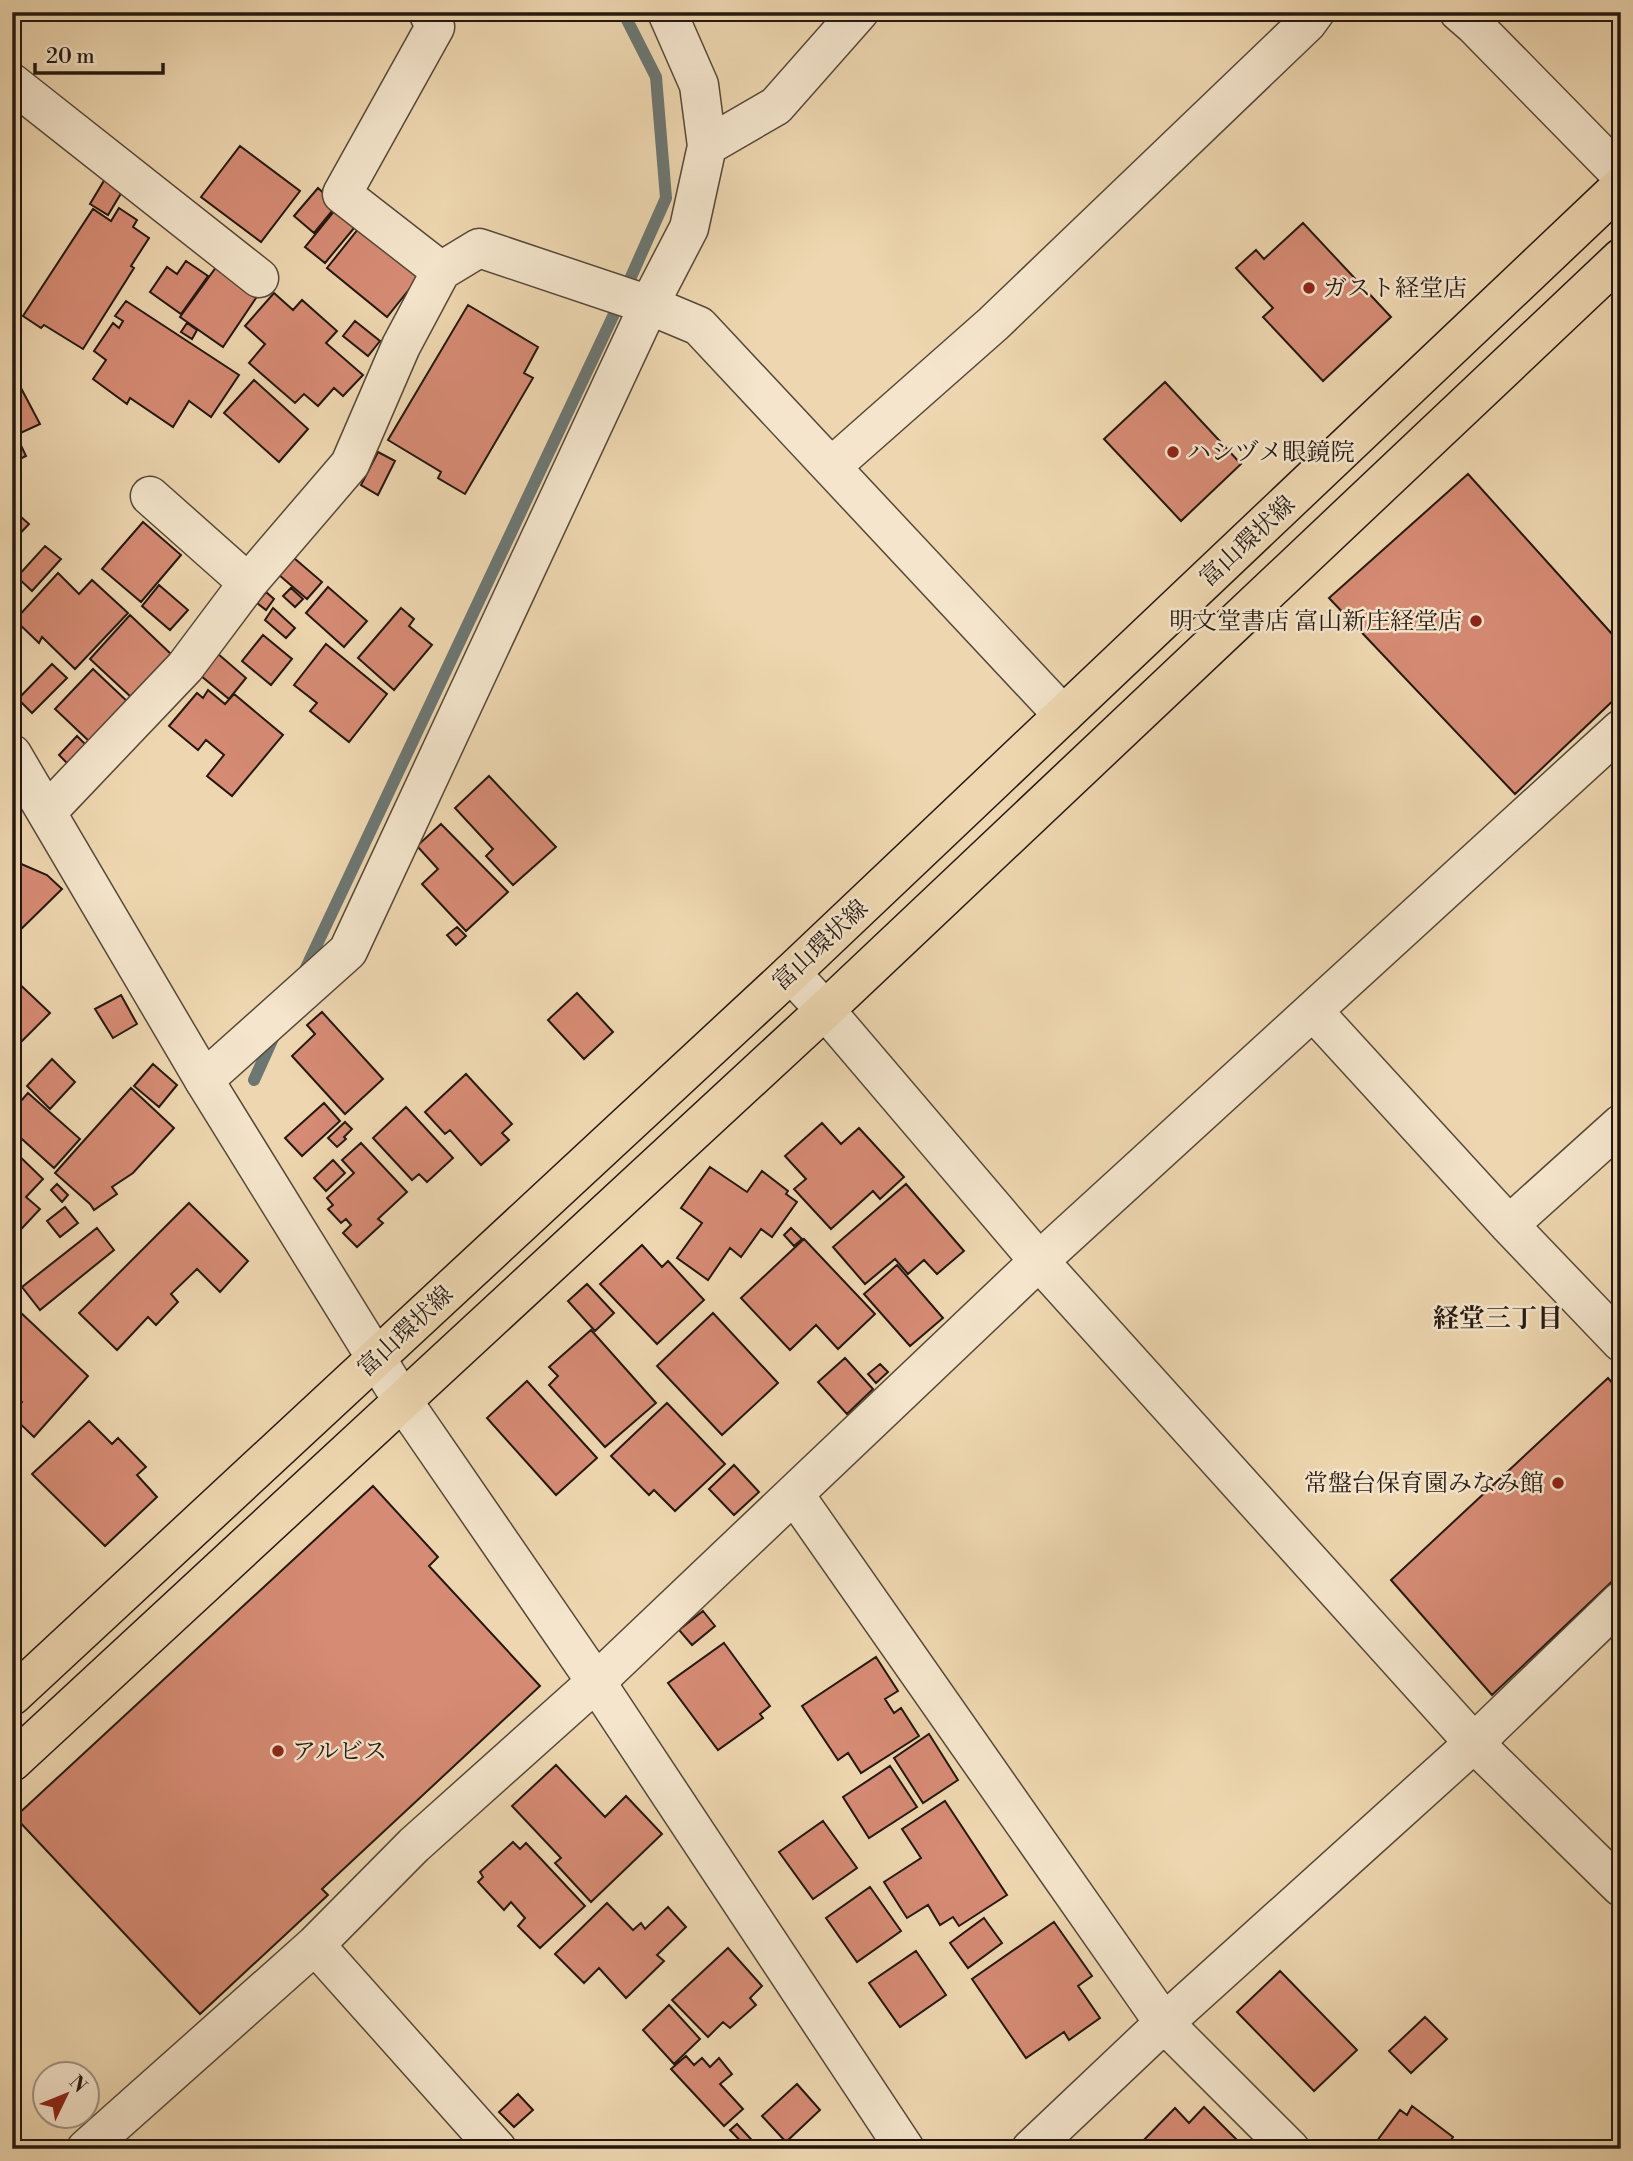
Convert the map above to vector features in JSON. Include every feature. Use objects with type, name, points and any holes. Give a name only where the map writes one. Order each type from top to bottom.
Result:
[{"type":"main road","name":"富山環状線","points":[[12,1696],[791,973],[1621,186]]},
{"type":"main road","name":"富山環状線","points":[[12,1762],[825,1010],[1621,258]]},
{"type":"street","points":[[428,12],[435,27],[342,194],[441,271]]},
{"type":"street","points":[[205,1080],[348,951],[649,305],[689,228],[707,146],[699,85],[667,12]]},
{"type":"street","points":[[707,146],[776,106],[859,12]]},
{"type":"street","points":[[831,467],[993,324],[1307,23],[1315,12]]},
{"type":"street","points":[[1459,12],[1621,175]]},
{"type":"street","points":[[12,83],[259,278]]},
{"type":"street","points":[[47,812],[185,667],[248,583],[350,464],[401,346],[441,271],[479,248],[649,305],[699,326],[1063,715]]},
{"type":"street","points":[[150,496],[248,583]]},
{"type":"street","points":[[86,2149],[315,1945],[414,1845],[596,1682],[1039,1261],[1621,729]]},
{"type":"street","points":[[14,761],[375,1358],[596,1682],[905,2149]]},
{"type":"street","points":[[791,973],[1039,1261],[1474,1743],[1621,1886]]},
{"type":"street","points":[[1313,1011],[1509,1225],[1621,1342]]},
{"type":"street","points":[[1509,1225],[1621,1124]]},
{"type":"street","points":[[793,1494],[1164,2022],[1290,2149]]},
{"type":"street","points":[[1031,2149],[1164,2022],[1474,1743],[1621,1601]]},
{"type":"street","points":[[315,1945],[497,2149]]},
{"type":"building","points":[[240,146],[300,191],[261,242],[201,197]]},
{"type":"building","points":[[105,179],[123,190],[108,215],[90,204]]},
{"type":"building","points":[[318,188],[337,205],[314,233],[294,216]]},
{"type":"building","points":[[339,205],[359,222],[325,263],[305,247]]},
{"type":"building","points":[[119,208],[137,220],[133,227],[149,238],[131,266],[134,268],[83,349],[44,325],[41,328],[23,316],[93,209],[111,221]]},
{"type":"building","name":"ガスト経堂店","points":[[1303,223],[1391,317],[1323,381],[1263,317],[1273,308],[1236,268],[1256,250],[1264,259]]},
{"type":"building","points":[[359,228],[419,277],[387,317],[327,268]]},
{"type":"building","points":[[186,261],[208,276],[181,314],[150,292],[167,267],[177,274]]},
{"type":"building","points":[[217,266],[258,295],[223,347],[180,317]]},
{"type":"building","points":[[274,293],[293,310],[302,300],[337,331],[326,343],[363,375],[343,396],[334,388],[318,406],[304,394],[295,403],[249,363],[265,344],[245,326]]},
{"type":"building","points":[[126,301],[239,375],[211,417],[189,401],[173,427],[130,398],[127,404],[93,379],[106,360],[94,351],[113,323],[119,328],[123,321],[115,316]]},
{"type":"building","points":[[468,305],[538,347],[524,373],[533,378],[465,494],[438,478],[441,472],[388,440]]},
{"type":"building","points":[[355,321],[380,341],[368,356],[343,336]]},
{"type":"building","points":[[187,323],[197,330],[192,339],[181,332]]},
{"type":"building","points":[[12,371],[40,424],[16,435],[26,456],[12,463]]},
{"type":"building","points":[[254,380],[308,429],[279,462],[224,413]]},
{"type":"building","name":"ハシヅメ眼鏡院","points":[[1165,382],[1241,464],[1181,521],[1104,439]]},
{"type":"building","points":[[378,452],[395,461],[378,495],[361,485]]},
{"type":"building","name":"明文堂書店 富山新庄経堂店","points":[[1468,474],[1621,644],[1621,693],[1515,794],[1329,598]]},
{"type":"building","points":[[12,509],[29,524],[12,542]]},
{"type":"building","points":[[143,522],[181,555],[141,602],[102,569]]},
{"type":"building","points":[[45,546],[61,559],[32,591],[17,577]]},
{"type":"building","points":[[294,558],[322,582],[307,599],[279,575]]},
{"type":"building","points":[[58,573],[79,594],[92,580],[128,613],[75,669],[42,637],[39,643],[15,620]]},
{"type":"building","points":[[159,585],[188,610],[170,630],[142,606]]},
{"type":"building","points":[[328,587],[367,621],[344,647],[306,613]]},
{"type":"building","points":[[291,588],[303,599],[295,607],[283,596]]},
{"type":"building","points":[[266,592],[274,599],[266,610],[257,603]]},
{"type":"building","points":[[273,608],[295,628],[286,638],[265,620]]},
{"type":"building","points":[[401,608],[414,619],[409,626],[432,645],[394,690],[358,658]]},
{"type":"building","points":[[130,615],[172,655],[131,697],[90,659]]},
{"type":"building","points":[[263,635],[292,659],[271,685],[242,661]]},
{"type":"building","points":[[326,644],[387,694],[349,742],[310,711],[317,703],[294,685]]},
{"type":"building","points":[[217,653],[246,678],[229,699],[200,675]]},
{"type":"building","points":[[52,664],[67,678],[32,713],[18,699]]},
{"type":"building","points":[[93,669],[129,703],[91,743],[55,709]]},
{"type":"building","points":[[208,690],[225,704],[234,694],[283,735],[232,796],[207,776],[224,755],[206,740],[198,750],[169,726],[197,693],[203,698]]},
{"type":"building","points":[[77,736],[88,747],[70,766],[59,755]]},
{"type":"building","points":[[489,776],[556,847],[513,885],[486,856],[493,849],[455,808]]},
{"type":"building","points":[[441,824],[508,892],[466,931],[422,884],[438,869],[417,846]]},
{"type":"building","points":[[12,860],[47,875],[62,889],[12,938]]},
{"type":"building","points":[[457,927],[466,936],[456,945],[447,935]]},
{"type":"building","points":[[12,977],[50,1013],[12,1051]]},
{"type":"building","points":[[577,993],[613,1032],[584,1059],[548,1020]]},
{"type":"building","points":[[121,995],[137,1024],[113,1038],[95,1009]]},
{"type":"building","points":[[322,1012],[383,1079],[345,1114],[292,1056],[315,1034],[307,1025]]},
{"type":"building","points":[[52,1059],[75,1082],[50,1109],[27,1086]]},
{"type":"building","points":[[153,1064],[177,1085],[159,1107],[134,1086]]},
{"type":"building","points":[[466,1074],[512,1124],[502,1133],[509,1140],[481,1165],[450,1130],[445,1134],[425,1112]]},
{"type":"building","points":[[131,1088],[174,1128],[133,1173],[112,1187],[117,1194],[94,1210],[55,1173]]},
{"type":"building","points":[[28,1093],[80,1139],[54,1168],[12,1130],[12,1111]]},
{"type":"building","points":[[324,1103],[340,1121],[302,1156],[285,1138]]},
{"type":"building","points":[[406,1107],[453,1158],[427,1182],[419,1174],[412,1180],[373,1138]]},
{"type":"building","points":[[345,1122],[352,1129],[337,1147],[328,1138]]},
{"type":"building","points":[[822,1123],[841,1144],[859,1128],[904,1177],[880,1199],[873,1191],[831,1229],[794,1189],[806,1179],[785,1156]]},
{"type":"building","points":[[361,1143],[407,1192],[378,1219],[383,1223],[357,1247],[343,1233],[351,1225],[346,1219],[341,1223],[328,1209],[333,1205],[327,1198],[354,1173],[342,1160]]},
{"type":"building","points":[[12,1149],[43,1179],[26,1197],[40,1209],[12,1239]]},
{"type":"building","points":[[333,1160],[345,1173],[326,1191],[314,1178]]},
{"type":"building","points":[[710,1167],[747,1192],[762,1171],[788,1191],[786,1194],[797,1202],[772,1237],[761,1229],[741,1257],[730,1248],[708,1280],[677,1258],[702,1223],[681,1208]]},
{"type":"building","points":[[57,1184],[68,1195],[62,1202],[51,1190]]},
{"type":"building","points":[[906,1184],[964,1251],[937,1274],[924,1260],[908,1274],[895,1259],[865,1284],[833,1247]]},
{"type":"building","points":[[189,1203],[248,1261],[220,1292],[197,1269],[171,1294],[178,1302],[156,1325],[148,1317],[117,1350],[79,1313]]},
{"type":"building","points":[[65,1207],[78,1223],[60,1237],[47,1221]]},
{"type":"building","points":[[97,1228],[114,1250],[40,1310],[22,1287]]},
{"type":"building","points":[[791,1228],[802,1239],[794,1246],[784,1235]]},
{"type":"building","points":[[804,1239],[875,1314],[838,1349],[816,1325],[790,1350],[741,1298]]},
{"type":"building","points":[[642,1245],[662,1267],[668,1261],[704,1300],[657,1344],[600,1284]]},
{"type":"building","points":[[897,1265],[943,1318],[910,1346],[864,1294]]},
{"type":"building","points":[[587,1284],[614,1313],[595,1331],[568,1301]]},
{"type":"building","points":[[19,1311],[88,1376],[34,1437],[12,1416],[22,1402],[12,1394],[12,1318]]},
{"type":"building","points":[[713,1313],[778,1383],[722,1435],[657,1366]]},
{"type":"building","points":[[591,1330],[656,1403],[605,1447],[549,1385],[558,1376],[549,1367]]},
{"type":"building","points":[[845,1358],[873,1389],[847,1414],[818,1382]]},
{"type":"building","points":[[880,1364],[888,1372],[876,1383],[868,1374]]},
{"type":"building","name":"常盤台保育園みなみ館","points":[[1608,1378],[1621,1393],[1621,1573],[1492,1695],[1391,1580]]},
{"type":"building","points":[[527,1381],[597,1458],[556,1495],[487,1418]]},
{"type":"building","points":[[667,1403],[725,1464],[675,1511],[654,1490],[649,1495],[611,1456]]},
{"type":"building","points":[[89,1421],[112,1444],[118,1438],[146,1467],[137,1475],[157,1497],[105,1546],[32,1474]]},
{"type":"building","points":[[734,1465],[759,1492],[734,1515],[709,1489]]},
{"type":"building","name":"アルビス","points":[[373,1486],[438,1557],[429,1566],[540,1686],[322,1889],[328,1895],[200,2014],[15,1817]]},
{"type":"building","points":[[703,1611],[715,1626],[692,1645],[679,1630]]},
{"type":"building","points":[[724,1643],[770,1706],[760,1714],[763,1718],[718,1750],[668,1683]]},
{"type":"building","points":[[876,1657],[898,1691],[885,1699],[894,1713],[901,1708],[919,1736],[861,1773],[848,1753],[838,1760],[802,1706]]},
{"type":"building","points":[[929,1734],[958,1780],[923,1803],[894,1758]]},
{"type":"building","points":[[556,1765],[605,1817],[626,1796],[662,1834],[591,1902],[555,1863],[561,1858],[512,1806]]},
{"type":"building","points":[[890,1766],[917,1807],[869,1838],[843,1797]]},
{"type":"building","points":[[945,1801],[1007,1895],[959,1926],[953,1917],[940,1925],[928,1905],[907,1918],[884,1882],[921,1858],[902,1829]]},
{"type":"building","points":[[823,1821],[857,1868],[813,1899],[779,1852]]},
{"type":"building","points":[[513,1842],[520,1849],[526,1843],[585,1906],[540,1948],[518,1926],[525,1918],[511,1902],[504,1910],[478,1882],[483,1877],[480,1872]]},
{"type":"building","points":[[870,1887],[901,1931],[857,1962],[826,1918]]},
{"type":"building","points":[[607,1903],[633,1930],[641,1923],[645,1929],[668,1907],[686,1927],[657,1955],[664,1961],[626,1998],[599,1968],[584,1983],[555,1954]]},
{"type":"building","points":[[984,1918],[1002,1943],[968,1968],[950,1943]]},
{"type":"building","points":[[1054,1922],[1092,1976],[1078,1986],[1100,2018],[1069,2040],[1064,2032],[1026,2058],[972,1979]]},
{"type":"building","points":[[728,1948],[762,1986],[750,1998],[756,2005],[730,2028],[723,2022],[708,2037],[672,2000]]},
{"type":"building","points":[[916,1951],[946,1995],[900,2027],[869,1983]]},
{"type":"building","points":[[1280,1971],[1357,2050],[1314,2091],[1237,2012]]},
{"type":"building","points":[[669,2005],[700,2039],[674,2064],[643,2030]]},
{"type":"building","points":[[1425,2017],[1447,2039],[1411,2073],[1389,2051]]},
{"type":"building","points":[[686,2056],[694,2065],[702,2058],[710,2067],[719,2058],[732,2074],[720,2084],[743,2109],[724,2126],[671,2069]]},
{"type":"building","points":[[797,2084],[820,2110],[786,2142],[762,2116]]},
{"type":"building","points":[[518,2094],[533,2110],[514,2127],[499,2112]]},
{"type":"building","points":[[1412,2106],[1453,2137],[1447,2147],[1450,2149],[1371,2149],[1400,2110],[1407,2115]]},
{"type":"building","points":[[1204,2107],[1242,2145],[1238,2149],[1135,2149],[1175,2108],[1189,2123]]},
{"type":"building","points":[[737,2124],[760,2149],[748,2149],[730,2130]]},
{"type":"waterway","points":[[304,972],[623,295],[666,198],[656,77],[623,12]]},
{"type":"waterway","points":[[254,1080],[274,1036]]},
{"type":"place","name":"ガスト経堂店","points":[[1309,288]]},
{"type":"place","name":"ハシヅメ眼鏡院","points":[[1173,452]]},
{"type":"place","name":"明文堂書店 富山新庄経堂店","points":[[1476,621]]},
{"type":"place","name":"常盤台保育園みなみ館","points":[[1558,1483]]},
{"type":"place","name":"アルビス","points":[[278,1751]]},
{"type":"district","name":"経堂三丁目","points":[[1498,1318]]}]
